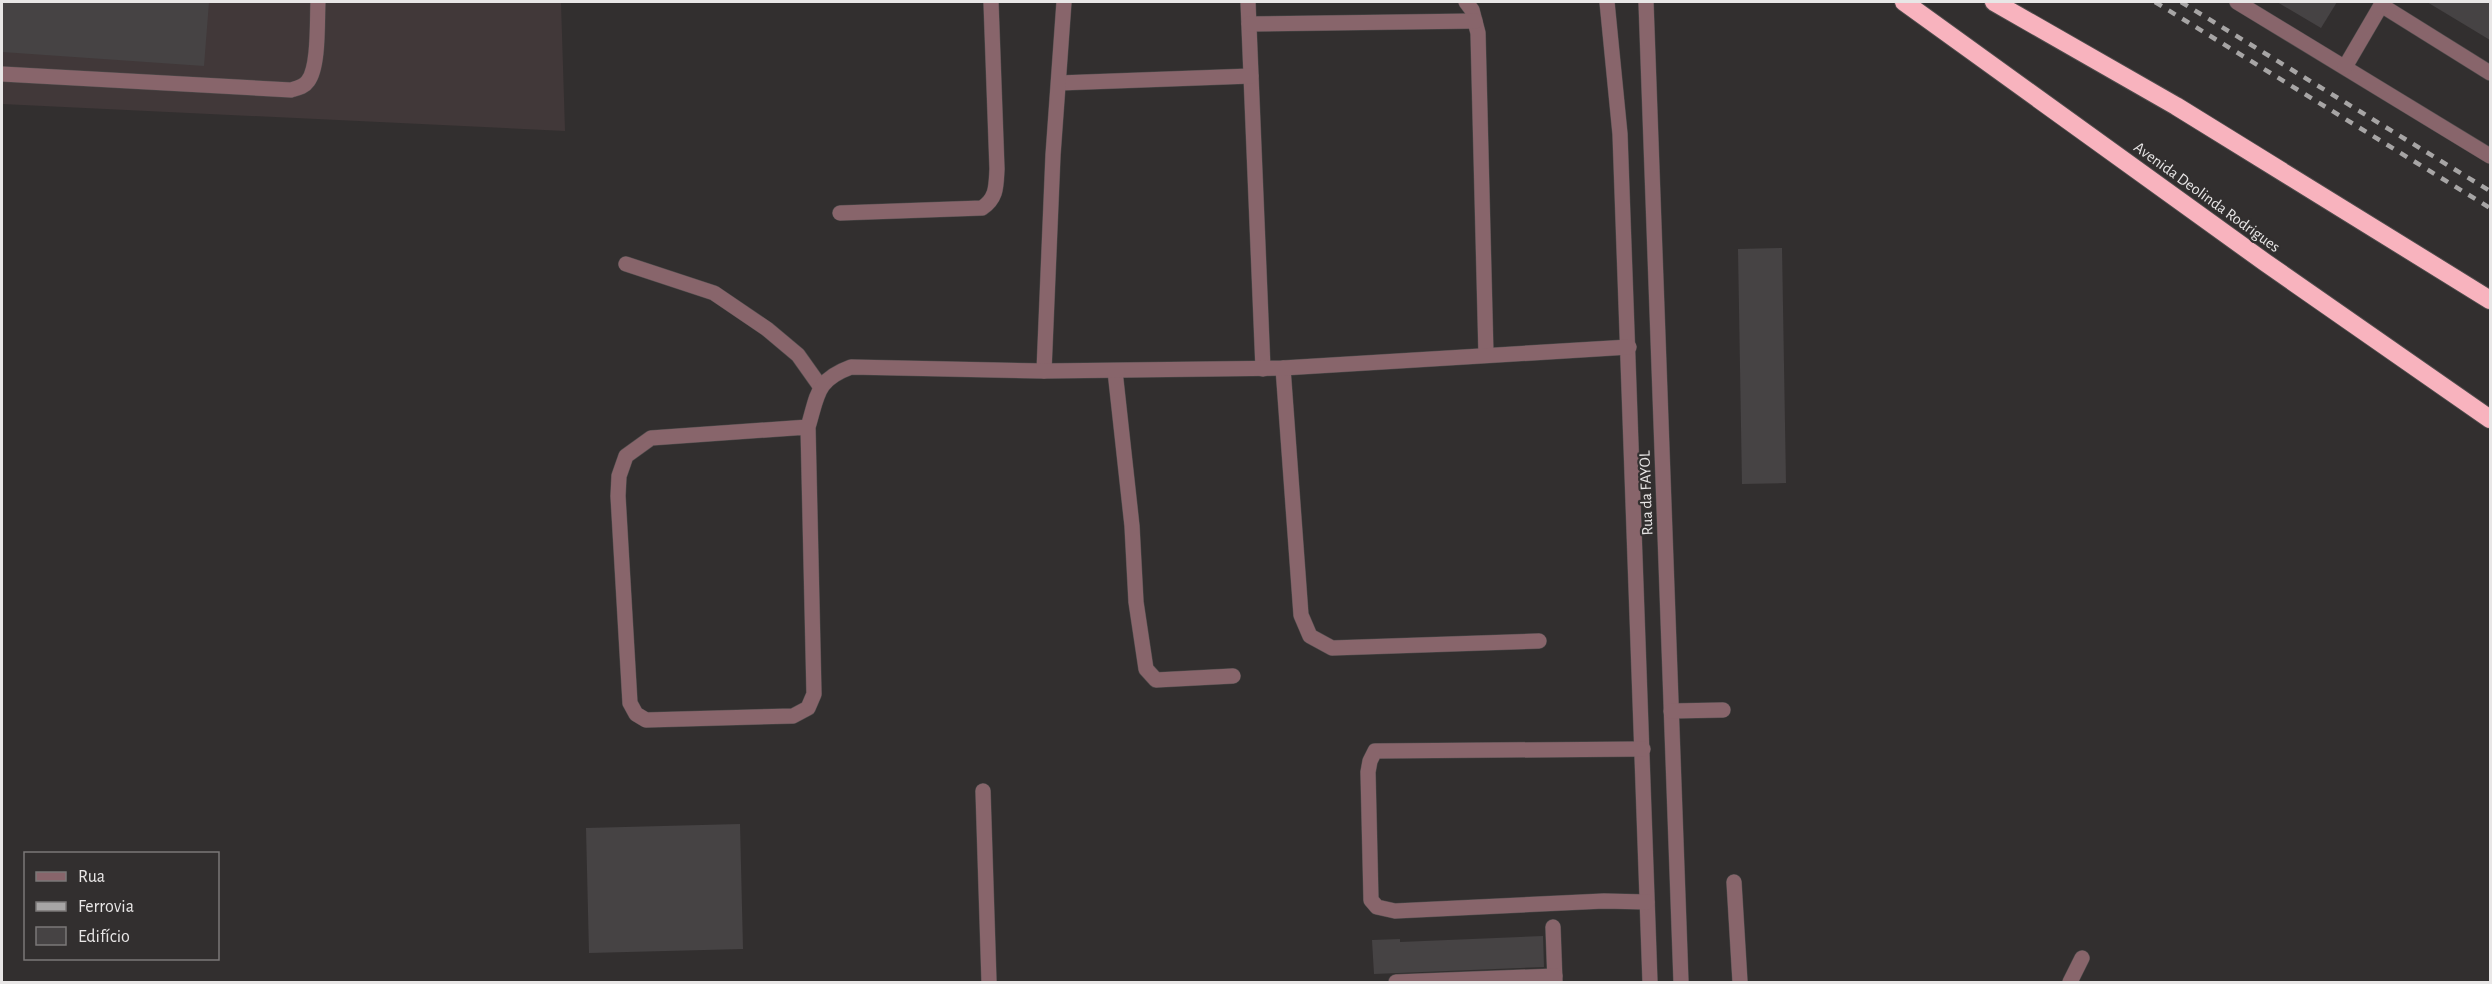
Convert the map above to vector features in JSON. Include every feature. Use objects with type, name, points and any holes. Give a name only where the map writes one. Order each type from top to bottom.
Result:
[{"type":"highway","name":"Avenida Deolinda Rodrigues","points":[[1904,2],[2266,263],[2490,419]]},
{"type":"highway","points":[[1994,2],[2176,106],[2490,300]]},
{"type":"street","points":[[2,74],[291,90],[306,84],[310,77],[314,62],[318,2]]},
{"type":"street","points":[[840,213],[982,207],[989,203],[996,194],[991,2]]},
{"type":"street","points":[[1044,371],[1053,154],[1064,2]]},
{"type":"street","points":[[1248,2],[1263,369]]},
{"type":"street","points":[[1466,2],[1478,33],[1486,355]]},
{"type":"street","name":"Rua da FAYOL","points":[[1607,2],[1620,134],[1650,982]]},
{"type":"street","name":"Rua da FAYOL","points":[[1646,2],[1681,982]]},
{"type":"street","points":[[2237,2],[2490,156]]},
{"type":"street","points":[[2345,67],[2382,3],[2490,73]]},
{"type":"street","points":[[1249,24],[1475,21]]},
{"type":"street","points":[[1059,83],[1251,76]]},
{"type":"street","points":[[626,264],[714,292],[767,329],[798,355],[820,386]]},
{"type":"street","points":[[808,427],[651,438],[626,456],[619,476],[618,496],[630,703],[636,714],[646,720],[793,716],[808,708],[814,694],[808,427],[820,386],[837,372],[851,367],[1044,371],[1282,369],[1629,346]]},
{"type":"street","points":[[1282,369],[1301,615],[1310,636],[1332,648],[1539,640]]},
{"type":"street","points":[[1115,371],[1132,526],[1136,602],[1146,669],[1156,680],[1233,676]]},
{"type":"street","points":[[1671,711],[1723,710]]},
{"type":"street","points":[[1643,749],[1375,751],[1368,772],[1371,900],[1377,907],[1395,911],[1647,902]]},
{"type":"street","points":[[983,791],[989,982]]},
{"type":"street","points":[[1734,882],[1740,982]]},
{"type":"street","points":[[1396,982],[1555,979],[1553,927]]},
{"type":"street","points":[[2070,982],[2082,958]]},
{"type":"shaded area","points":[[2,2],[561,2],[565,131],[2,104]]},
{"type":"building","points":[[2,2],[209,2],[204,66],[2,52]]},
{"type":"building","points":[[2277,2],[2337,2],[2321,28]]},
{"type":"building","points":[[2427,2],[2490,2],[2490,40]]},
{"type":"building","points":[[1782,248],[1786,483],[1742,484],[1738,249]]},
{"type":"building","points":[[740,824],[743,949],[589,953],[586,828]]},
{"type":"building","points":[[1543,936],[1544,967],[1374,974],[1372,940],[1400,939],[1400,942]]},
{"type":"railway","points":[[2155,2],[2490,208]]},
{"type":"railway","points":[[2181,2],[2490,191]]}]
